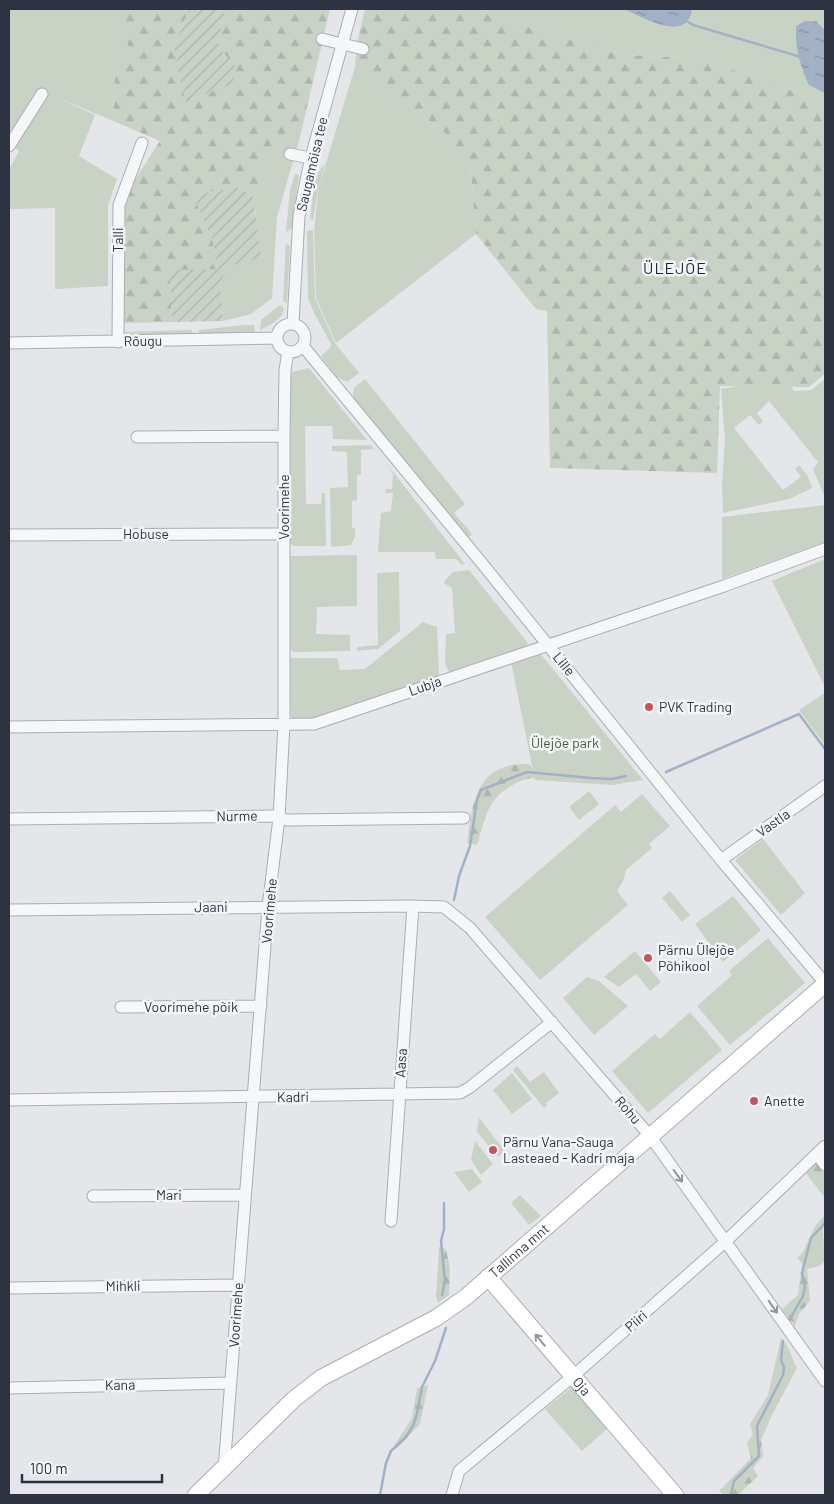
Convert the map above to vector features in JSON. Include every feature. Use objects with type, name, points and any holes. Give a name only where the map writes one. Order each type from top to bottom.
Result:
[{"type":"main road","name":"Tallinna mnt","points":[[196,1495],[294,1399],[321,1378],[436,1318],[466,1297],[825,983]]},
{"type":"main road","name":"Oja","points":[[488,1277],[675,1495]]},
{"type":"street","name":"Saugamõisa tee","points":[[293,323],[299,216],[310,158],[352,9]]},
{"type":"street","points":[[322,38],[363,50]]},
{"type":"street","points":[[9,146],[42,94]]},
{"type":"street","name":"Talli","points":[[118,342],[119,205],[142,143]]},
{"type":"street","points":[[290,154],[310,158]]},
{"type":"street","points":[[293,323],[304,332],[303,346],[297,351],[288,352],[280,347],[276,338],[283,325],[293,323]]},
{"type":"street","name":"Rõugu","points":[[9,343],[276,338]]},
{"type":"street","name":"Lille","points":[[303,346],[548,644],[721,860],[825,983]]},
{"type":"street","name":"Voorimehe","points":[[224,1469],[252,1097],[268,907],[278,818],[284,724],[284,436],[285,370],[288,352]]},
{"type":"street","points":[[137,437],[284,436]]},
{"type":"street","name":"Hobuse","points":[[9,535],[284,534]]},
{"type":"street","name":"Lubja","points":[[9,727],[314,724],[724,586],[825,549]]},
{"type":"street","name":"Vastla","points":[[721,860],[825,786]]},
{"type":"street","name":"Nurme","points":[[9,819],[278,818],[287,820],[464,818]]},
{"type":"street","name":"Jaani","points":[[9,910],[412,906]]},
{"type":"street","name":"Rohu","points":[[412,906],[444,907],[470,928],[552,1022],[650,1136],[825,1381]]},
{"type":"street","name":"Aasa","points":[[391,1221],[412,906]]},
{"type":"street","name":"Voorimehe põik","points":[[121,1007],[261,1006]]},
{"type":"street","name":"Kadri","points":[[9,1100],[460,1093],[469,1088],[552,1022]]},
{"type":"street","points":[[821,1150],[825,1165]]},
{"type":"street","name":"Piiri","points":[[452,1495],[459,1471],[572,1377],[726,1241],[821,1150]]},
{"type":"street","name":"Mari","points":[[93,1196],[245,1195]]},
{"type":"street","name":"Mihkli","points":[[9,1288],[238,1285]]},
{"type":"street","name":"Kana","points":[[9,1388],[231,1383]]},
{"type":"green space","points":[[9,9],[107,9],[122,32],[132,54],[115,65],[113,121],[56,97],[95,115],[79,156],[117,179],[108,206],[108,286],[55,289],[55,208],[9,209],[9,170],[19,151],[9,142]]},
{"type":"green space","points":[[107,9],[189,9],[174,47],[237,68],[218,47],[225,9],[330,9],[300,137],[278,137],[253,196],[237,187],[194,195],[213,242],[218,270],[170,270],[172,322],[124,323],[124,210],[134,181],[160,141],[113,121],[115,65],[132,54],[122,32]]},
{"type":"green space","points":[[189,9],[225,9],[218,47],[237,68],[232,84],[185,102],[174,47]]},
{"type":"green space","points":[[365,9],[470,9],[626,55],[688,58],[755,76],[825,103],[825,374],[809,387],[720,386],[717,473],[550,468],[547,311],[536,309],[476,234],[471,171],[444,132],[355,67],[357,43]]},
{"type":"green space","points":[[470,9],[825,9],[825,103],[755,76],[688,58],[626,55]]},
{"type":"green space","points":[[355,67],[444,132],[471,171],[476,234],[336,343],[316,298],[314,231],[319,184],[313,220],[310,219],[315,177],[325,163],[320,183]]},
{"type":"green space","points":[[278,137],[300,137],[277,217],[272,298],[251,314],[223,321],[220,282],[256,215],[253,196]]},
{"type":"green space","points":[[295,174],[299,175],[292,228],[286,232],[290,190]]},
{"type":"green space","points":[[237,187],[253,196],[261,257],[230,266],[220,282],[223,321],[172,322],[170,270],[217,269],[213,242],[193,195]]},
{"type":"green space","points":[[313,230],[315,298],[335,343],[359,373],[347,382],[337,377],[321,356],[330,348],[331,344],[308,298],[307,231]]},
{"type":"green space","points":[[286,243],[290,246],[287,303],[283,301]]},
{"type":"green space","points":[[280,305],[284,308],[281,315],[260,330],[261,320]]},
{"type":"green space","points":[[254,325],[255,331],[236,336],[199,335],[199,330]]},
{"type":"green space","points":[[192,330],[192,334],[125,337],[122,332]]},
{"type":"green space","points":[[309,368],[367,440],[333,439],[332,426],[305,426],[306,504],[321,504],[322,493],[325,493],[326,546],[294,546],[290,543],[289,389],[292,372]]},
{"type":"green space","points":[[786,378],[794,391],[811,390],[825,379],[825,498],[813,469],[818,462],[769,401],[757,413],[763,421],[759,425],[750,415],[734,428],[783,490],[801,477],[795,469],[799,465],[807,475],[812,488],[789,499],[723,513],[722,484],[725,439],[721,389]]},
{"type":"green space","points":[[365,379],[465,504],[454,513],[472,534],[469,537],[464,534],[353,397],[354,388]]},
{"type":"green space","points":[[371,445],[374,449],[361,450],[361,474],[357,475],[357,500],[352,501],[352,528],[355,528],[355,537],[351,545],[331,547],[330,488],[348,487],[347,452],[332,451],[332,446]]},
{"type":"green space","points":[[387,464],[465,564],[462,565],[456,559],[436,559],[435,552],[378,552],[381,513],[391,511],[393,493],[385,493],[386,489],[392,489],[393,474]]},
{"type":"green space","points":[[825,505],[825,542],[722,579],[722,517]]},
{"type":"green space","points":[[357,555],[357,606],[317,607],[316,634],[350,635],[350,651],[294,652],[290,650],[290,556]]},
{"type":"green space","points":[[825,559],[825,687],[772,581]]},
{"type":"green space","points":[[469,570],[528,643],[526,646],[449,672],[445,664],[446,634],[455,633],[452,588],[444,583],[453,572]]},
{"type":"green space","points":[[399,572],[400,631],[378,649],[357,651],[357,647],[378,645],[377,573]]},
{"type":"green space","points":[[423,622],[437,627],[439,673],[437,678],[315,719],[295,721],[291,717],[289,658],[337,658],[340,670],[365,669]]},
{"type":"green space","name":"Ülejõe park","points":[[540,653],[643,780],[612,785],[535,780],[511,662]]},
{"type":"green space","points":[[825,693],[825,745],[799,710]]},
{"type":"green space","points":[[529,764],[541,777],[519,782],[500,794],[489,809],[477,845],[467,843],[472,809],[480,788],[486,779],[494,772],[508,766]]},
{"type":"green space","points":[[589,791],[599,804],[579,820],[569,807]]},
{"type":"green space","points":[[642,794],[670,826],[649,844],[652,848],[626,870],[623,881],[617,891],[628,905],[540,980],[485,917],[615,805],[621,812]]},
{"type":"green space","points":[[763,839],[805,893],[781,915],[735,860]]},
{"type":"green space","points":[[670,891],[690,915],[682,922],[662,898]]},
{"type":"green space","points":[[733,896],[761,930],[723,962],[695,924]]},
{"type":"green space","points":[[768,938],[805,983],[730,1045],[697,1006],[732,975],[729,971]]},
{"type":"green space","points":[[635,951],[661,982],[650,991],[636,974],[619,987],[604,977]]},
{"type":"green space","points":[[587,977],[599,981],[628,1006],[594,1035],[563,998]]},
{"type":"green space","points":[[690,1012],[722,1050],[648,1113],[612,1071],[655,1034],[660,1039]]},
{"type":"green space","points":[[517,1066],[530,1082],[544,1072],[559,1093],[546,1103],[547,1106],[544,1108],[513,1070]]},
{"type":"green space","points":[[512,1073],[532,1099],[512,1114],[493,1090]]},
{"type":"green space","points":[[479,1118],[505,1151],[498,1157],[477,1132]]},
{"type":"green space","points":[[475,1141],[493,1164],[481,1175],[471,1160]]},
{"type":"green space","points":[[817,1162],[825,1175],[825,1198],[805,1172],[813,1163]]},
{"type":"green space","points":[[472,1169],[482,1182],[469,1192],[454,1172]]},
{"type":"green space","points":[[520,1195],[541,1216],[529,1225],[511,1203]]},
{"type":"green space","points":[[825,1215],[823,1231],[825,1261],[819,1266],[807,1269],[797,1258],[803,1252],[815,1226]]},
{"type":"green space","points":[[439,1247],[446,1249],[450,1268],[449,1295],[438,1303],[436,1296]]},
{"type":"green space","points":[[802,1265],[807,1269],[810,1301],[799,1314],[795,1326],[782,1309],[798,1295]]},
{"type":"green space","points":[[781,1338],[797,1368],[761,1440],[753,1435],[750,1424],[768,1395]]},
{"type":"green space","points":[[428,1385],[420,1424],[397,1448],[394,1446],[412,1418],[417,1388]]},
{"type":"green space","points":[[572,1387],[608,1428],[582,1451],[545,1409]]},
{"type":"green space","points":[[753,1435],[761,1440],[763,1456],[753,1468],[758,1476],[738,1495],[723,1495],[719,1491],[751,1458],[747,1443]]},
{"type":"water","points":[[623,9],[692,9],[688,20],[682,25],[673,27],[652,22]]},
{"type":"water","points":[[805,21],[816,21],[825,30],[825,93],[809,85],[801,64],[796,42],[796,26]]},
{"type":"waterway","points":[[685,20],[693,25],[801,57]]},
{"type":"waterway","points":[[666,772],[799,714],[825,749]]},
{"type":"waterway","points":[[454,900],[459,876],[470,846],[477,800],[481,790],[527,772],[612,779],[626,776]]},
{"type":"waterway","points":[[442,1295],[445,1281],[441,1241],[444,1229],[444,1203]]},
{"type":"waterway","points":[[789,1321],[803,1296],[805,1287],[802,1273],[811,1238],[825,1223]]},
{"type":"waterway","points":[[380,1495],[386,1463],[391,1451],[406,1437],[413,1426],[422,1387],[435,1361],[446,1328]]},
{"type":"waterway","points":[[731,1495],[734,1481],[759,1456],[757,1426],[783,1375],[784,1367],[781,1360],[783,1341]]},
{"type":"place","name":"PVK Trading","points":[[649,707]]},
{"type":"place","name":"Pärnu Ülejõe Põhikool","points":[[648,958]]},
{"type":"place","name":"Anette","points":[[754,1101]]},
{"type":"place","name":"Pärnu Vana-Sauga Lasteaed - Kadri maja","points":[[493,1150]]},
{"type":"district","name":"ÜLEJÕE","points":[[675,268]]}]
